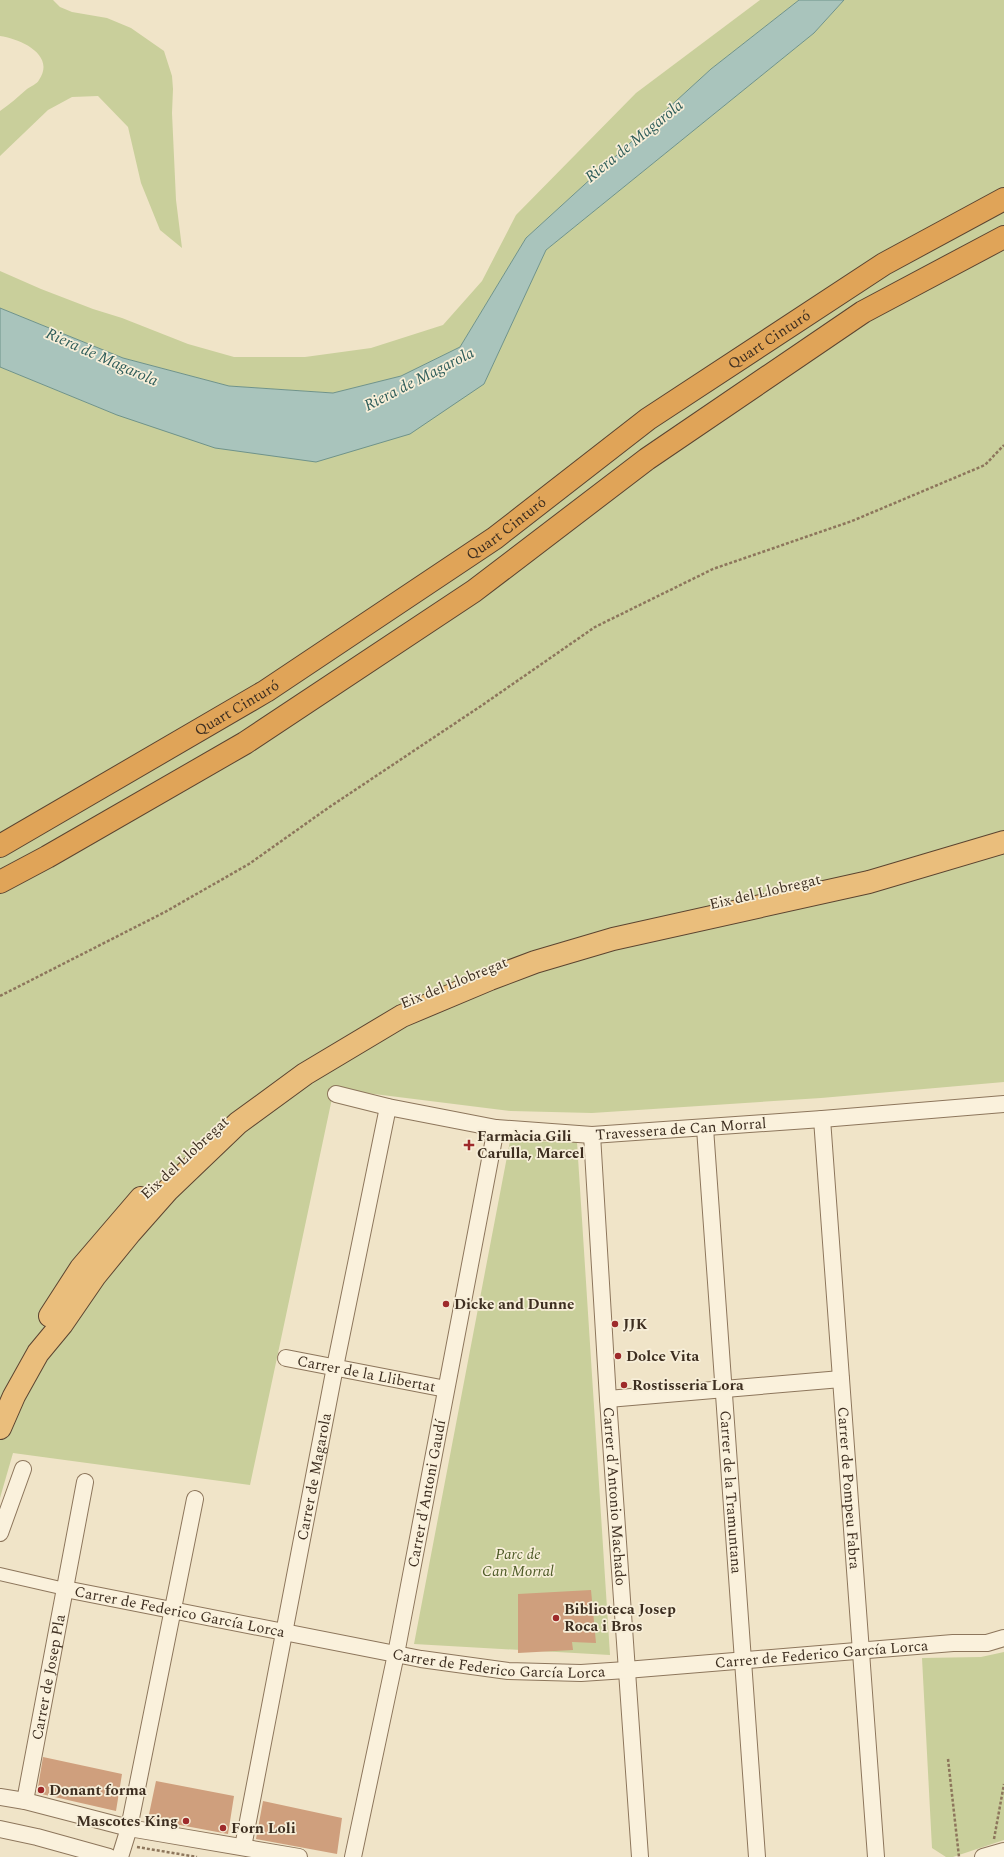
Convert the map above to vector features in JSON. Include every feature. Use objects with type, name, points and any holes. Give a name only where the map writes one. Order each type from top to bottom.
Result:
[{"type":"highway","name":"Quart Cinturó","points":[[0,846],[266,691],[495,538],[648,419],[884,264],[1004,199]]},
{"type":"highway","name":"Quart Cinturó","points":[[0,882],[48,858],[245,743],[474,591],[647,459],[863,312],[1004,237]]},
{"type":"highway","name":"Eix del Llobregat","points":[[38,1353],[48,1320],[81,1268],[158,1178],[248,1100],[354,1028],[406,1001],[476,972],[545,947],[649,919],[790,888],[941,849],[1004,829]]},
{"type":"highway","name":"Eix del Llobregat","points":[[0,1428],[14,1396],[38,1353],[62,1324],[95,1276],[168,1190],[238,1124],[306,1074],[402,1016],[496,976],[535,962],[613,939],[869,882],[1004,842]]},
{"type":"street","name":"Travessera de Can Morral","points":[[336,1094],[496,1128],[592,1134],[705,1128],[1004,1104]]},
{"type":"street","name":"Carrer de Magarola","points":[[243,1848],[335,1367],[388,1106]]},
{"type":"street","name":"Carrer de Pompeu Fabra","points":[[822,1119],[876,1857]]},
{"type":"street","name":"Carrer d'Antoni Gaudí","points":[[353,1857],[396,1654],[496,1128]]},
{"type":"street","name":"Carrer de la Tramuntana","points":[[705,1128],[757,1857]]},
{"type":"street","name":"Carrer d'Antonio Machado","points":[[592,1134],[608,1399],[640,1857]]},
{"type":"street","name":"Carrer de la Llibertat","points":[[286,1358],[446,1389]]},
{"type":"street","points":[[608,1399],[841,1378]]},
{"type":"street","points":[[0,1534],[23,1469]]},
{"type":"street","name":"Carrer de Josep Pla","points":[[25,1801],[85,1482]]},
{"type":"street","points":[[120,1857],[129,1828],[196,1499]]},
{"type":"street","name":"Carrer de Federico García Lorca","points":[[0,1574],[66,1589],[421,1659],[508,1671],[581,1673],[953,1643],[987,1643],[1004,1638]]},
{"type":"street","points":[[0,1797],[25,1801],[129,1828],[299,1857]]},
{"type":"street","points":[[0,1829],[37,1837],[109,1857]]},
{"type":"path","points":[[0,996],[165,912],[249,864],[328,808],[481,706],[595,627],[713,569],[852,521],[985,465],[1004,445]]},
{"type":"path","points":[[948,1759],[959,1857]]},
{"type":"path","points":[[993,1854],[1004,1784]]},
{"type":"green space","points":[[0,0],[53,0],[60,7],[72,12],[107,18],[131,28],[164,51],[172,76],[176,200],[182,248],[160,230],[141,183],[128,127],[98,96],[72,97],[48,110],[0,156],[0,111],[27,89],[37,83],[43,71],[43,63],[40,56],[34,50],[17,41],[0,36]]},
{"type":"green space","points":[[760,0],[799,0],[711,69],[526,238],[460,347],[401,376],[333,393],[229,386],[123,358],[0,308],[0,271],[41,289],[93,309],[122,318],[188,344],[234,357],[305,357],[371,348],[443,325],[482,281],[516,215],[636,93]]},
{"type":"green space","points":[[844,0],[1004,0],[1004,1082],[821,1098],[592,1113],[511,1111],[334,1089],[250,1485],[13,1453],[0,1498],[0,367],[117,415],[484,384],[546,250],[814,33]]},
{"type":"green space","name":"Parc de Can Morral","points":[[510,1141],[577,1142],[610,1655],[414,1644]]},
{"type":"green space","points":[[1004,1652],[1004,1840],[953,1857],[946,1857],[932,1848],[922,1658],[981,1657]]},
{"type":"water","name":"Riera de Magarola","points":[[799,0],[844,0],[814,33],[546,250],[484,384],[410,434],[316,462],[215,448],[117,415],[0,367],[0,308],[123,358],[229,386],[333,393],[401,376],[460,347],[526,238],[711,69]]},
{"type":"building","name":"Biblioteca Josep Roca i Bros","points":[[591,1590],[596,1643],[572,1642],[573,1650],[518,1653],[518,1594]]},
{"type":"building","points":[[43,1757],[122,1774],[116,1811],[37,1793]]},
{"type":"building","points":[[156,1781],[234,1796],[228,1834],[148,1819]]},
{"type":"building","points":[[263,1801],[342,1818],[337,1854],[256,1839]]},
{"type":"place","name":"Farmàcia Gili Carulla, Marcel","points":[[469,1145]]},
{"type":"place","name":"Dicke and Dunne","points":[[446,1304]]},
{"type":"place","name":"JJK","points":[[615,1324]]},
{"type":"place","name":"Dolce Vita","points":[[618,1356]]},
{"type":"place","name":"Rostisseria Lora","points":[[624,1385]]},
{"type":"place","name":"Biblioteca Josep Roca i Bros","points":[[556,1618]]},
{"type":"place","name":"Donant forma","points":[[41,1790]]},
{"type":"place","name":"Mascotes King","points":[[186,1821]]},
{"type":"place","name":"Forn Loli","points":[[223,1828]]}]
